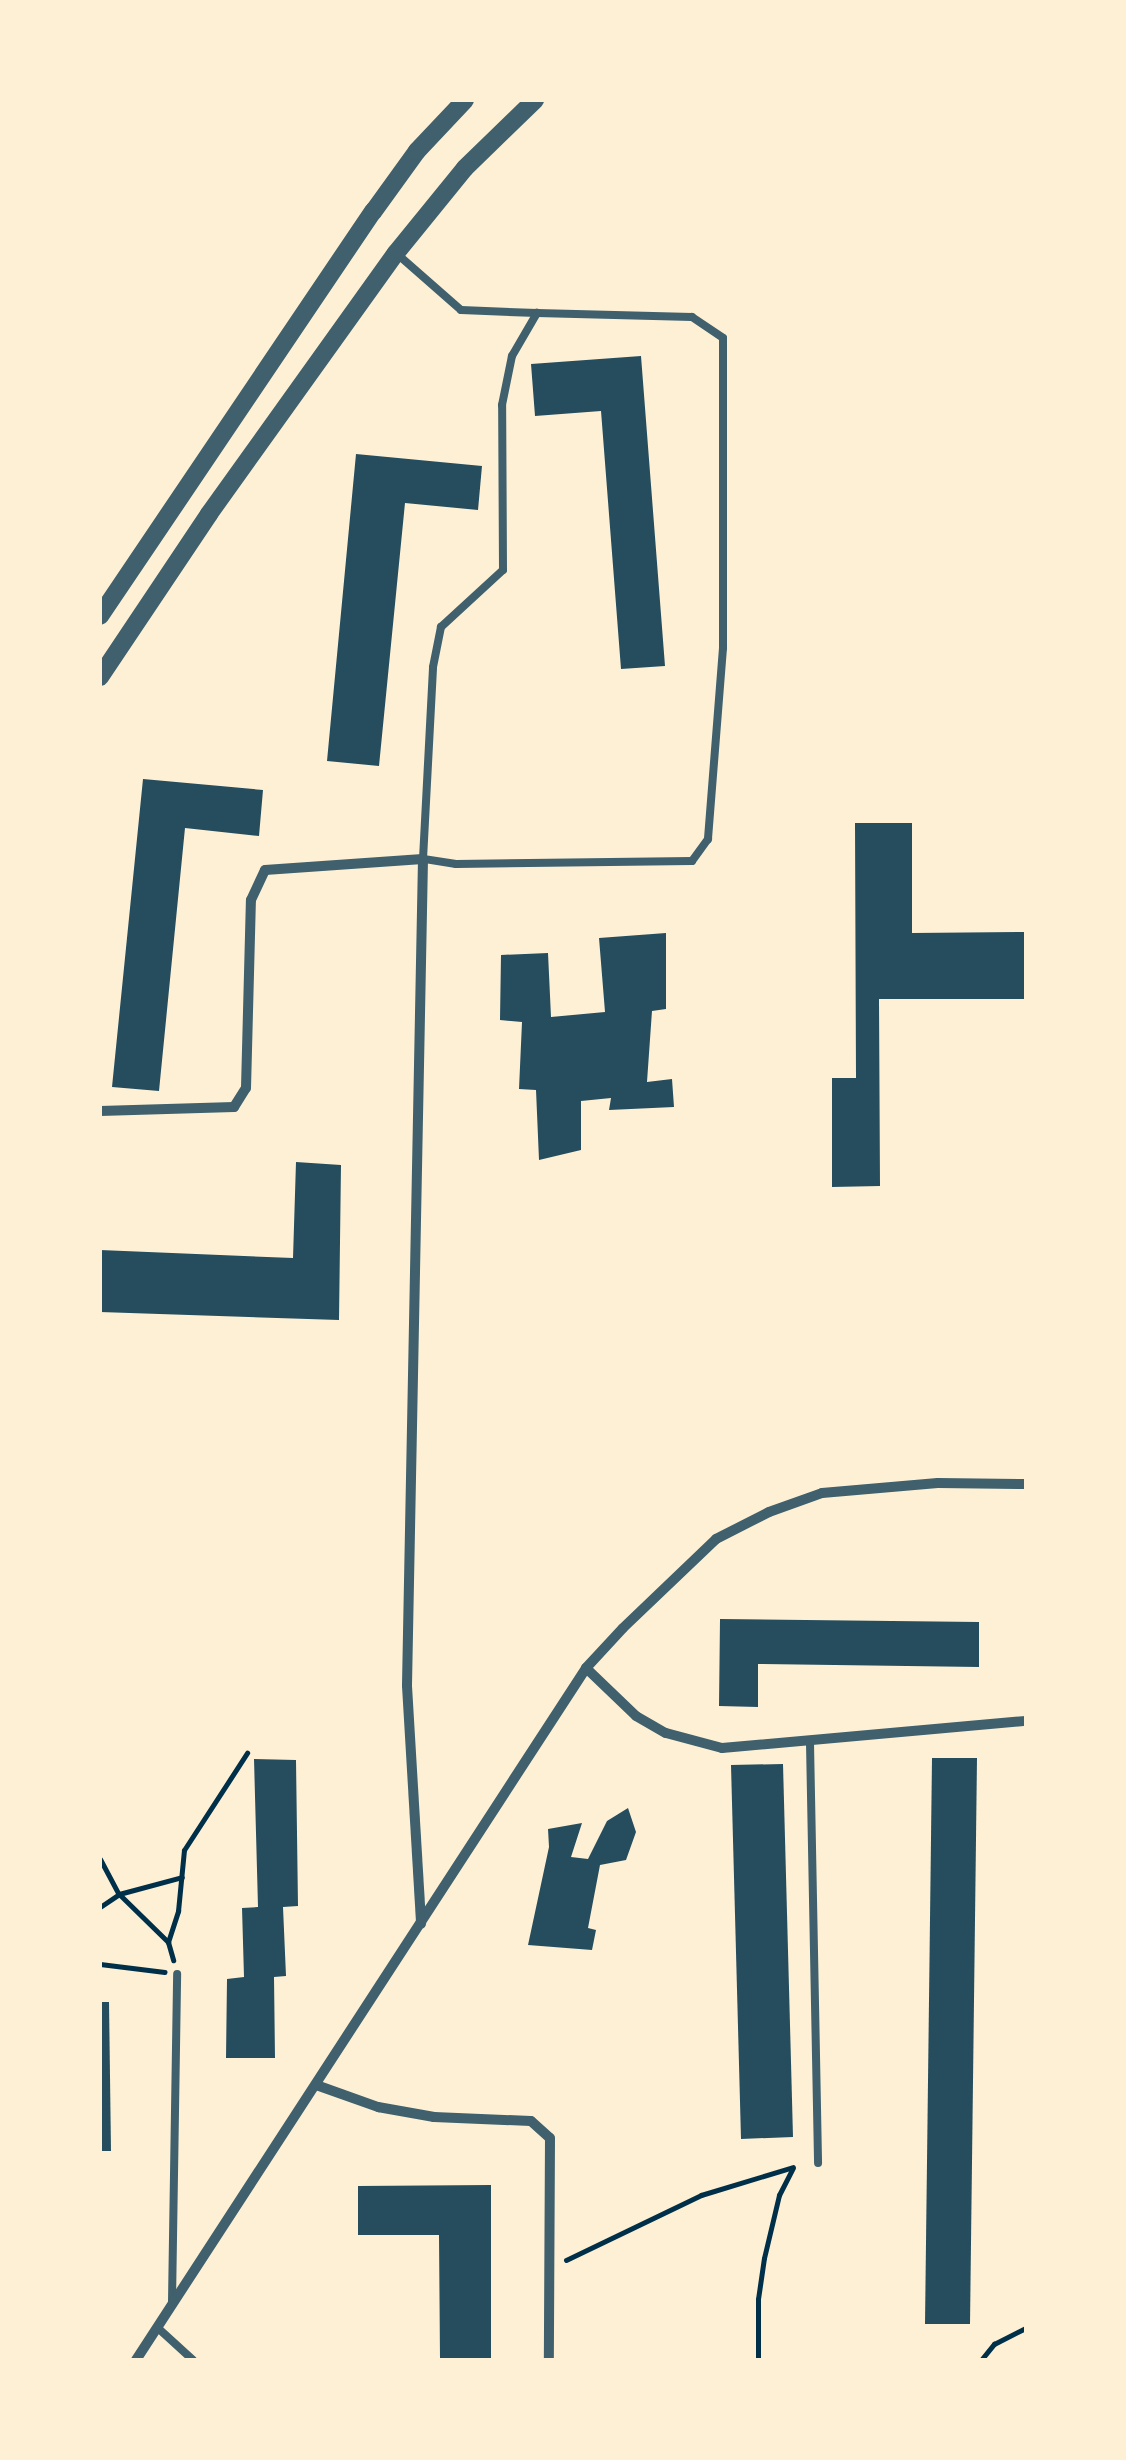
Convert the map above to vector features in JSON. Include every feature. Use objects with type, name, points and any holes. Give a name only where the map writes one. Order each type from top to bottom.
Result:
[{"type":"street","points":[[100,616],[372,212],[417,151],[465,100]]},
{"type":"street","points":[[100,676],[209,514],[396,253],[465,168],[534,100]]},
{"type":"street","points":[[100,1111],[234,1107],[246,1088],[251,900],[265,870],[423,859],[406,1686],[422,1924]]},
{"type":"street","points":[[136,2360],[318,2086],[586,1668],[716,1539],[769,1512],[822,1493],[938,1483],[1026,1484]]},
{"type":"street","points":[[586,1668],[636,1716],[666,1732],[722,1748],[1026,1721]]},
{"type":"street","points":[[318,2086],[378,2107],[434,2116],[531,2121],[550,2138],[549,2360]]},
{"type":"lane","points":[[396,253],[461,310],[692,317],[723,338],[722,648],[708,838],[692,861],[456,864],[423,859],[434,667],[441,627],[503,570],[502,406],[512,356],[537,313]]},
{"type":"lane","points":[[810,1743],[818,2163]]},
{"type":"lane","points":[[172,2302],[176,1974]]},
{"type":"lane","points":[[159,2329],[193,2360]]},
{"type":"path","points":[[100,1964],[176,1974],[168,1942],[184,1850],[247,1753]]},
{"type":"path","points":[[100,1859],[119,1894],[168,1942]]},
{"type":"path","points":[[100,1907],[119,1894],[182,1877]]},
{"type":"path","points":[[549,2264],[578,2257],[620,2230],[701,2195],[818,2163]]},
{"type":"path","points":[[758,2360],[758,2299],[764,2258],[779,2195],[793,2167]]},
{"type":"path","points":[[981,2360],[994,2344],[1026,2328]]},
{"type":"building","points":[[641,356],[665,666],[621,669],[601,411],[535,416],[531,364]]},
{"type":"building","points":[[356,454],[482,466],[478,510],[405,503],[379,766],[327,761]]},
{"type":"building","points":[[143,779],[263,790],[259,836],[185,828],[159,1091],[112,1087]]},
{"type":"building","points":[[855,823],[912,823],[912,933],[1026,932],[1026,999],[879,999],[880,1186],[832,1187],[832,1078],[856,1078]]},
{"type":"building","points":[[666,933],[666,1009],[652,1011],[647,1082],[672,1079],[674,1107],[609,1110],[611,1098],[581,1101],[581,1150],[539,1160],[536,1090],[519,1089],[522,1022],[500,1020],[501,955],[548,953],[551,1017],[605,1012],[599,938]]},
{"type":"building","points":[[296,1162],[341,1165],[339,1320],[100,1312],[100,1250],[293,1258]]},
{"type":"building","points":[[720,1619],[979,1622],[979,1667],[758,1664],[758,1707],[719,1706]]},
{"type":"building","points":[[932,1758],[977,1758],[970,2324],[925,2324]]},
{"type":"building","points":[[254,1759],[296,1760],[298,1906],[283,1907],[286,1976],[274,1977],[275,2058],[226,2058],[227,1979],[244,1977],[242,1908],[258,1907]]},
{"type":"building","points":[[783,1764],[793,2137],[741,2139],[731,1765]]},
{"type":"building","points":[[628,1808],[636,1832],[626,1860],[600,1865],[588,1928],[596,1930],[592,1950],[528,1945],[549,1847],[548,1829],[582,1823],[571,1857],[588,1859],[607,1821]]},
{"type":"building","points":[[100,2002],[109,2002],[111,2151],[100,2151]]},
{"type":"building","points":[[491,2185],[491,2360],[440,2360],[439,2235],[358,2235],[358,2186]]}]
